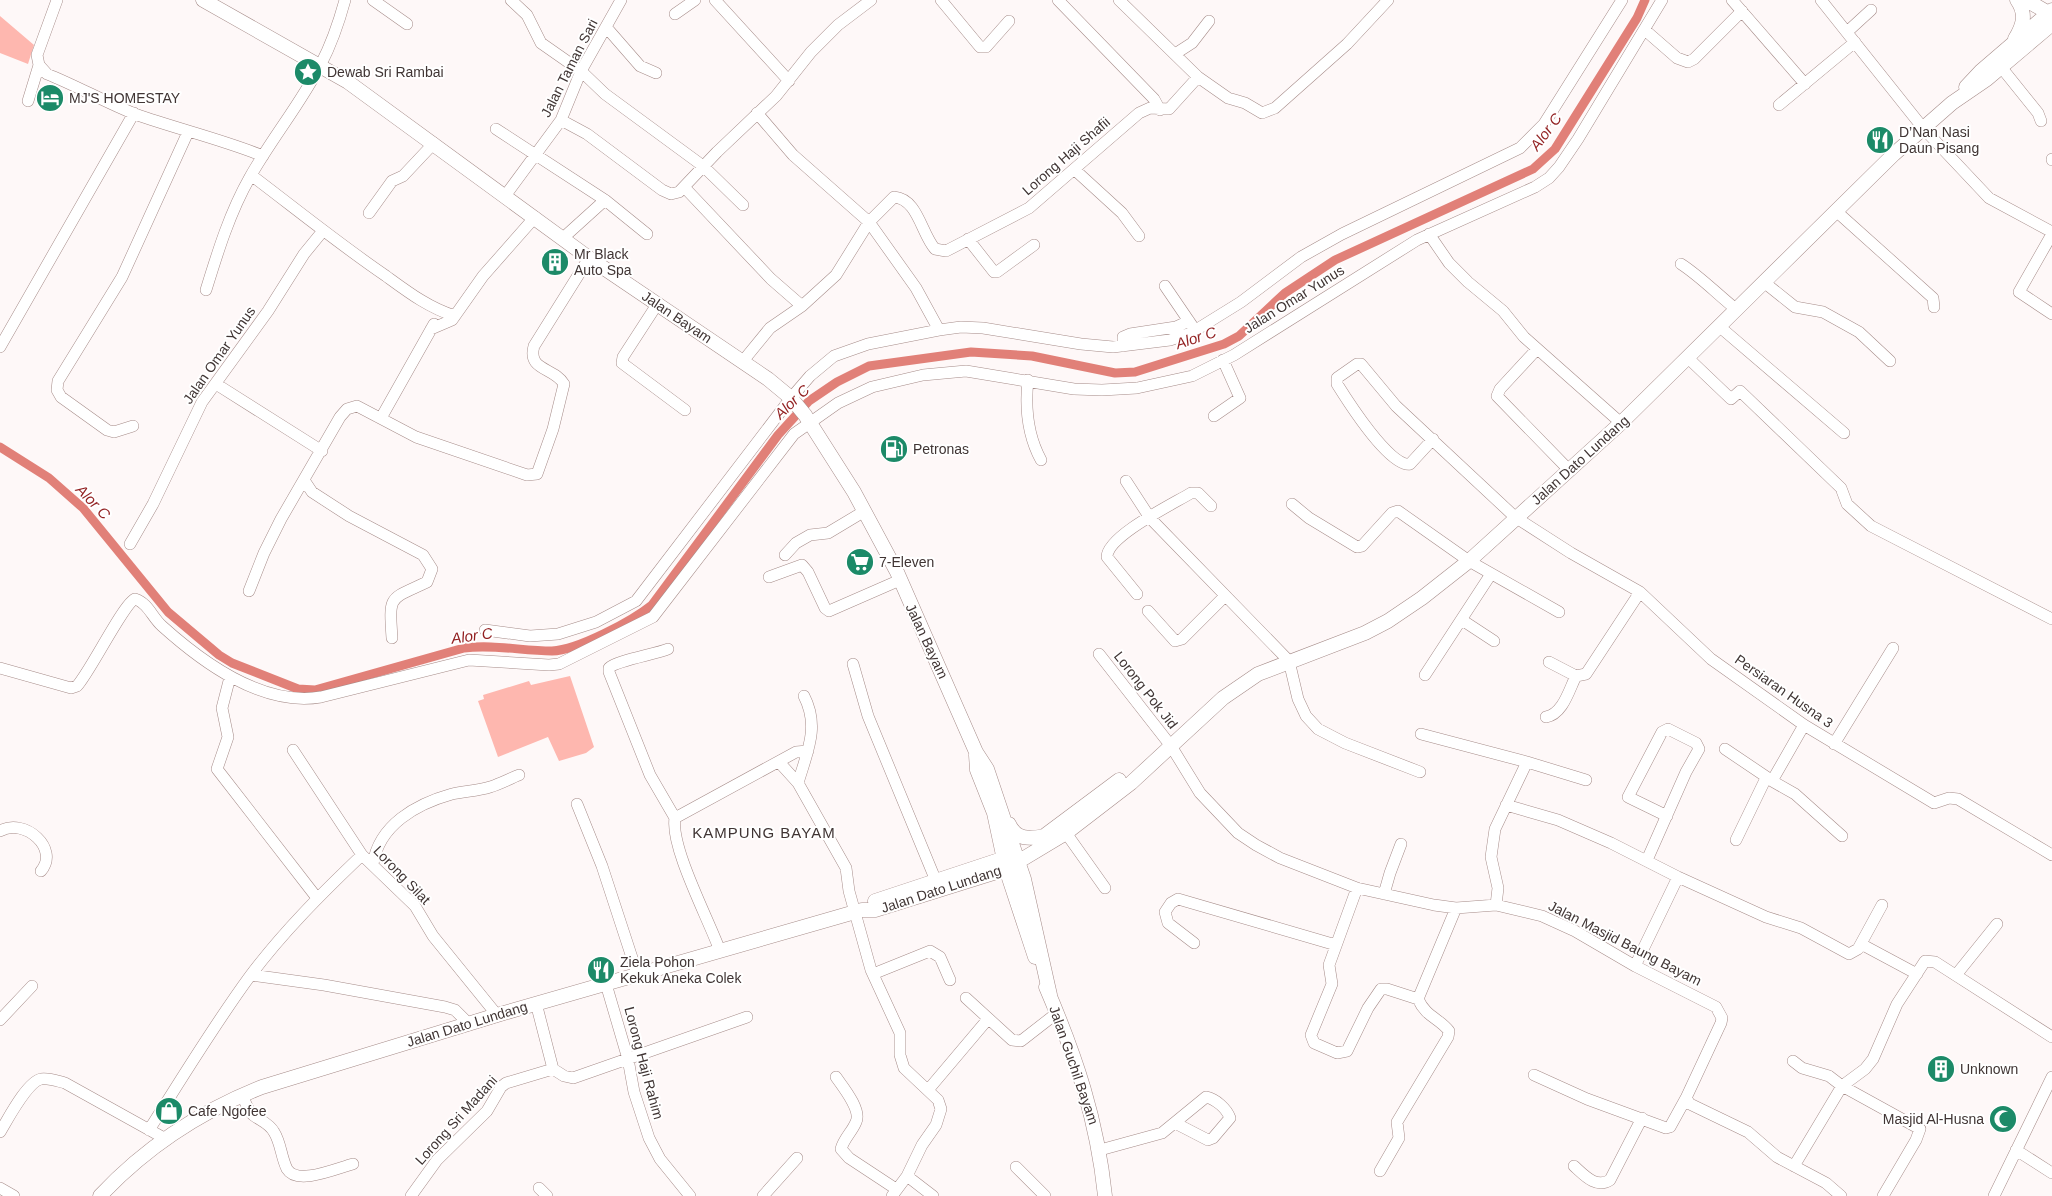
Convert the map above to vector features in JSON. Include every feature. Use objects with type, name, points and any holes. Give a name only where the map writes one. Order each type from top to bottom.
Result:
[{"type":"main road","name":"Jalan Bayam","points":[[203,0],[348,82],[589,258],[743,361],[793,400],[808,418],[835,459],[900,580],[976,752],[977,770],[998,811],[1011,861]]},
{"type":"main road","points":[[2017,0],[2023,12],[2024,20],[2017,46],[2052,37]]},
{"type":"main road","points":[[2026,0],[2051,11]]},
{"type":"main road","name":"Jalan Dato Lundang","points":[[1047,839],[1066,833],[1131,783],[1166,749],[1244,682],[1289,661],[1365,633],[1388,621],[1415,603],[1469,561],[1621,424],[1836,211],[1923,128],[1952,103],[2001,67],[2017,46],[2051,11]]},
{"type":"main road","name":"Jalan Dato Lundang","points":[[1952,103],[1980,71],[2017,46]]},
{"type":"main road","name":"Jalan Dato Lundang","points":[[100,1196],[137,1159],[164,1138],[227,1101],[296,1075],[536,1003],[638,976],[858,911],[876,910],[1011,861],[1047,839],[1126,775],[1166,749]]},
{"type":"main road","points":[[998,811],[1012,831],[1020,837],[1047,839]]},
{"type":"main road","points":[[971,876],[991,854],[995,844],[998,811]]},
{"type":"main road","points":[[1024,879],[1026,871],[1047,839]]},
{"type":"main road","name":"Jalan Guchil Bayam","points":[[1011,861],[1024,879],[1050,995]]},
{"type":"main road","name":"Jalan Guchil Bayam","points":[[1011,861],[1019,910],[1085,1088],[1100,1150],[1105,1196]]},
{"type":"main road","points":[[971,876],[999,882],[1006,888],[1019,910]]},
{"type":"main road","name":"Jalan Dato Lundang","points":[[858,911],[870,902],[936,881],[971,876]]},
{"type":"street","points":[[57,0],[36,55],[39,65],[47,74],[134,113],[188,132],[225,141],[263,156]]},
{"type":"street","points":[[206,290],[222,237],[251,175],[320,65],[336,32],[345,0]]},
{"type":"street","points":[[373,0],[408,24]]},
{"type":"street","points":[[511,0],[527,15],[541,43],[581,71],[605,94],[703,166],[743,205]]},
{"type":"street","name":"Jalan Taman Sari","points":[[505,196],[560,120],[581,71],[621,0]]},
{"type":"street","points":[[676,14],[695,0]]},
{"type":"street","points":[[715,0],[789,81]]},
{"type":"street","points":[[560,120],[587,134],[662,190],[671,194],[685,188],[703,166],[789,81],[811,52],[838,25],[871,0]]},
{"type":"street","points":[[941,0],[980,47],[986,47],[1009,21]]},
{"type":"street","points":[[1058,0],[1154,99],[1160,110]]},
{"type":"street","points":[[1119,0],[1198,77],[1228,98],[1245,103],[1262,113],[1267,113],[1346,44],[1388,0]]},
{"type":"street","points":[[485,630],[530,636],[558,634],[596,622],[636,602],[810,376],[834,356],[868,344],[961,327],[983,328],[1081,344],[1123,346],[1170,340],[1192,326],[1241,302],[1300,257],[1342,234],[1520,148],[1544,124],[1622,0]]},
{"type":"street","name":"Jalan Omar Yunus","points":[[0,668],[71,688],[77,686],[102,649],[127,605],[135,600],[143,603],[160,624],[203,661],[230,677],[268,692],[308,699],[371,686],[469,660],[549,665],[567,661],[653,617],[794,434],[808,418],[838,403],[872,387],[923,374],[966,371],[1074,389],[1102,390],[1137,388],[1192,376],[1223,360],[1429,234],[1535,187],[1549,178],[1573,146],[1646,31],[1662,0]]},
{"type":"street","points":[[1732,0],[1805,84]]},
{"type":"street","points":[[1821,0],[1923,128],[1989,198],[2052,233],[2019,292],[2052,314]]},
{"type":"street","points":[[1847,32],[1871,10]]},
{"type":"street","points":[[1646,31],[1679,60],[1688,62],[1742,11]]},
{"type":"street","points":[[1175,54],[1192,43],[1209,21]]},
{"type":"street","points":[[606,27],[640,66],[656,73]]},
{"type":"street","points":[[1780,106],[1855,42]]},
{"type":"street","points":[[28,102],[39,65]]},
{"type":"street","points":[[2001,67],[2038,113],[2040,121]]},
{"type":"street","name":"Lorong Haji Shafii","points":[[743,361],[770,328],[802,306],[836,275],[869,222],[894,197],[900,198],[911,206],[935,249],[946,251],[1029,208],[1139,113],[1150,108],[1169,109],[1198,77]]},
{"type":"street","points":[[0,347],[134,113]]},
{"type":"street","points":[[758,113],[793,155],[869,222],[916,288],[939,330]]},
{"type":"street","points":[[496,129],[605,200],[647,234]]},
{"type":"street","points":[[132,426],[114,432],[107,430],[61,397],[57,390],[58,381],[122,277],[188,132]]},
{"type":"street","points":[[369,213],[392,181],[403,176],[434,143]]},
{"type":"street","points":[[1075,170],[1122,213],[1139,236]]},
{"type":"street","points":[[251,175],[299,210],[322,232],[440,311],[455,316]]},
{"type":"street","points":[[685,188],[771,279],[802,306]]},
{"type":"street","points":[[562,238],[605,200]]},
{"type":"street","points":[[1836,211],[1933,298],[1934,307]]},
{"type":"street","points":[[431,329],[446,323],[455,316],[483,276],[535,217]]},
{"type":"street","name":"Jalan Omar Yunus","points":[[130,544],[140,530],[202,402],[268,311],[304,254],[322,232]]},
{"type":"street","points":[[1429,234],[1449,263],[1503,311],[1524,337],[1621,424]]},
{"type":"street","points":[[968,239],[994,272],[997,272],[1034,245]]},
{"type":"street","points":[[249,591],[264,552],[304,480],[347,409],[357,406],[416,436],[527,475],[537,474],[553,429],[564,384],[534,362],[532,355],[534,346],[589,258]]},
{"type":"street","points":[[1681,264],[1694,272],[1709,288],[1737,310]]},
{"type":"street","points":[[1765,283],[1795,306],[1823,312],[1859,332],[1890,361]]},
{"type":"street","points":[[1165,286],[1192,326]]},
{"type":"street","points":[[658,303],[623,357],[622,363],[685,410]]},
{"type":"street","points":[[381,418],[440,311]]},
{"type":"street","points":[[1720,327],[1844,433]]},
{"type":"street","points":[[1537,349],[1500,389],[1498,396],[1569,470]]},
{"type":"street","points":[[1688,358],[1731,399],[1740,391],[1841,488],[1846,502],[1871,526],[2052,618]]},
{"type":"street","points":[[1214,416],[1240,398],[1223,360]]},
{"type":"street","name":"Persiaran Husna 3","points":[[1433,439],[1410,464],[1404,464],[1380,444],[1365,427],[1337,384],[1338,375],[1357,364],[1361,364],[1396,406],[1433,439],[1516,517],[1571,553],[1640,592],[1711,659],[1804,725],[1934,803],[1949,798],[1958,799],[2052,855]]},
{"type":"street","points":[[1028,380],[1026,412],[1036,452],[1041,460]]},
{"type":"street","points":[[216,384],[322,451]]},
{"type":"street","points":[[304,480],[312,492],[349,516],[423,555],[432,569],[427,582],[396,596],[391,602],[392,638]]},
{"type":"street","points":[[1126,481],[1150,518],[1289,661],[1298,699],[1306,716],[1318,729],[1345,743],[1420,772]]},
{"type":"street","points":[[1137,594],[1107,557],[1107,551],[1126,532],[1193,492],[1203,497],[1212,506]]},
{"type":"street","points":[[1292,504],[1308,518],[1357,547],[1362,546],[1392,512],[1398,511],[1469,561],[1559,612]]},
{"type":"street","points":[[784,556],[796,543],[810,535],[828,533],[863,512]]},
{"type":"street","points":[[769,577],[802,565],[808,572],[825,608],[829,610],[900,580]]},
{"type":"street","points":[[1425,675],[1491,574]]},
{"type":"street","points":[[1549,662],[1576,676],[1586,674],[1640,592]]},
{"type":"street","points":[[1148,611],[1175,641],[1182,639],[1225,596]]},
{"type":"street","points":[[1462,620],[1494,641]]},
{"type":"street","points":[[1834,744],[1894,648]]},
{"type":"street","points":[[668,649],[652,656],[616,664],[610,668],[609,672],[650,775],[675,818],[674,826],[683,858],[720,951]]},
{"type":"street","name":"Lorong Pok Jid","points":[[1099,654],[1166,749]]},
{"type":"street","points":[[853,664],[868,716],[936,881]]},
{"type":"street","points":[[1546,717],[1553,716],[1560,708],[1576,676]]},
{"type":"street","points":[[230,677],[222,708],[228,737],[217,769],[317,898]]},
{"type":"street","points":[[798,783],[811,742],[812,718],[804,696]]},
{"type":"street","points":[[1736,840],[1769,779],[1804,725]]},
{"type":"street","points":[[1647,860],[1686,772],[1699,750],[1696,743],[1668,729],[1662,732],[1628,797],[1666,816]]},
{"type":"street","points":[[1421,734],[1586,780]]},
{"type":"street","name":"Jalan Masjid Baung Bayam","points":[[1166,749],[1200,793],[1238,833],[1280,858],[1357,888],[1434,906],[1456,908],[1496,905],[1542,916],[1575,931],[1635,966],[1716,1007],[1722,1018],[1686,1098]]},
{"type":"street","points":[[1724,749],[1795,794],[1842,836]]},
{"type":"street","name":"Lorong Silat","points":[[293,750],[362,855],[414,906],[434,936],[497,1015]]},
{"type":"street","points":[[675,818],[796,752],[808,751]]},
{"type":"street","points":[[778,762],[798,783],[846,868],[873,974],[900,1033],[900,1055],[904,1068],[938,1100],[941,1108],[936,1125],[922,1145],[907,1176],[894,1192],[848,1158],[841,1149],[843,1140],[857,1121],[857,1112],[836,1077]]},
{"type":"street","points":[[1496,905],[1498,888],[1491,857],[1492,842],[1495,829],[1527,762]]},
{"type":"street","points":[[373,864],[375,850],[381,838],[391,826],[418,807],[453,794],[489,787],[519,775]]},
{"type":"street","points":[[576,804],[602,866],[638,976]]},
{"type":"street","points":[[1506,805],[1558,820],[1766,917],[1801,928],[1846,953],[1856,952],[1882,904]]},
{"type":"street","points":[[0,831],[16,826],[36,836],[46,855],[46,862],[41,871]]},
{"type":"street","points":[[1066,833],[1105,888]]},
{"type":"street","points":[[1384,894],[1401,844]]},
{"type":"street","points":[[150,1130],[202,1045],[251,975],[317,898],[362,855]]},
{"type":"street","points":[[1635,966],[1678,877]]},
{"type":"street","points":[[1357,888],[1329,965],[1332,984],[1311,1035],[1314,1044],[1337,1054],[1347,1051],[1368,1008],[1381,990],[1387,989],[1418,999]]},
{"type":"street","points":[[1194,943],[1168,923],[1165,912],[1171,903],[1178,899],[1336,945]]},
{"type":"street","points":[[1380,1171],[1399,1138],[1397,1122],[1448,1038],[1449,1031],[1423,1010],[1418,999],[1456,908]]},
{"type":"street","points":[[1956,975],[1997,924]]},
{"type":"street","points":[[1861,944],[1917,974]]},
{"type":"street","points":[[873,974],[930,951],[940,957],[950,980]]},
{"type":"street","points":[[1794,1166],[1842,1086],[1865,1069],[1873,1059],[1884,1038],[1894,1009],[1927,960],[1935,962],[2052,1037]]},
{"type":"street","points":[[251,975],[324,985],[445,1007],[455,1010],[469,1024]]},
{"type":"street","name":"Lorong Haji Rahim","points":[[606,984],[628,1059],[634,1092],[649,1138],[660,1158],[690,1196]]},
{"type":"street","points":[[0,1020],[32,986]]},
{"type":"street","points":[[966,998],[1012,1040],[1021,1041],[1057,1013]]},
{"type":"street","points":[[536,1003],[553,1069],[564,1076],[573,1078],[747,1017]]},
{"type":"street","points":[[928,1090],[988,1019]]},
{"type":"street","points":[[1793,1061],[1802,1068],[1830,1076],[1842,1086],[1920,1130],[1883,1196]]},
{"type":"street","name":"Lorong Sri Madani","points":[[411,1196],[437,1160],[487,1111],[501,1087],[553,1069]]},
{"type":"street","points":[[1534,1075],[1587,1099],[1661,1126],[1670,1127],[1686,1098],[1697,1109],[1748,1132],[1777,1157],[1826,1183],[1841,1196]]},
{"type":"street","points":[[1994,1196],[2052,1078]]},
{"type":"street","points":[[0,1132],[29,1087],[39,1080],[50,1079],[65,1083],[164,1138]]},
{"type":"street","points":[[242,1095],[252,1114],[265,1121],[273,1130],[281,1145],[287,1169],[294,1176],[303,1178],[353,1164]]},
{"type":"street","points":[[1100,1150],[1162,1133],[1206,1097],[1222,1107],[1230,1118],[1213,1138],[1208,1140],[1175,1123]]},
{"type":"street","points":[[1574,1166],[1598,1183],[1604,1184],[1610,1180],[1642,1118]]},
{"type":"street","points":[[2016,1150],[2052,1173]]},
{"type":"street","points":[[763,1196],[797,1158]]},
{"type":"street","points":[[1016,1167],[1045,1196]]},
{"type":"street","points":[[907,1176],[932,1196]]},
{"type":"street","points":[[0,1188],[14,1196]]},
{"type":"shaded area","points":[[0,16],[34,45],[28,64],[0,53]]},
{"type":"shaded area","points":[[570,676],[594,747],[586,753],[559,761],[548,737],[498,757],[478,701],[484,699],[483,695],[529,681],[531,685]]},
{"type":"waterway","name":"Alor C","points":[[0,447],[49,478],[83,508],[168,612],[219,655],[232,663],[298,689],[315,690],[464,648],[486,647],[552,651],[576,646],[632,619],[652,605],[778,435],[809,401],[837,382],[869,366],[971,352],[1032,356],[1115,373],[1135,372],[1224,344],[1239,336],[1285,293],[1335,260],[1533,169],[1555,149],[1637,18],[1645,0]]},
{"type":"place","name":"Dewab Sri Rambai","points":[[308,72]]},
{"type":"place","name":"MJ'S HOMESTAY","points":[[50,98]]},
{"type":"place","name":"D’Nan Nasi Daun Pisang","points":[[1880,140]]},
{"type":"place","name":"Mr Black Auto Spa","points":[[555,262]]},
{"type":"place","name":"Petronas","points":[[894,449]]},
{"type":"place","name":"7-Eleven","points":[[860,562]]},
{"type":"place","name":"Ziela Pohon Kekuk Aneka Colek","points":[[601,970]]},
{"type":"place","name":"Unknown","points":[[1941,1069]]},
{"type":"place","name":"Cafe Ngofee","points":[[169,1111]]},
{"type":"place","name":"Masjid Al-Husna","points":[[2003,1119]]},
{"type":"district","name":"KAMPUNG BAYAM","points":[[764,833]]}]
